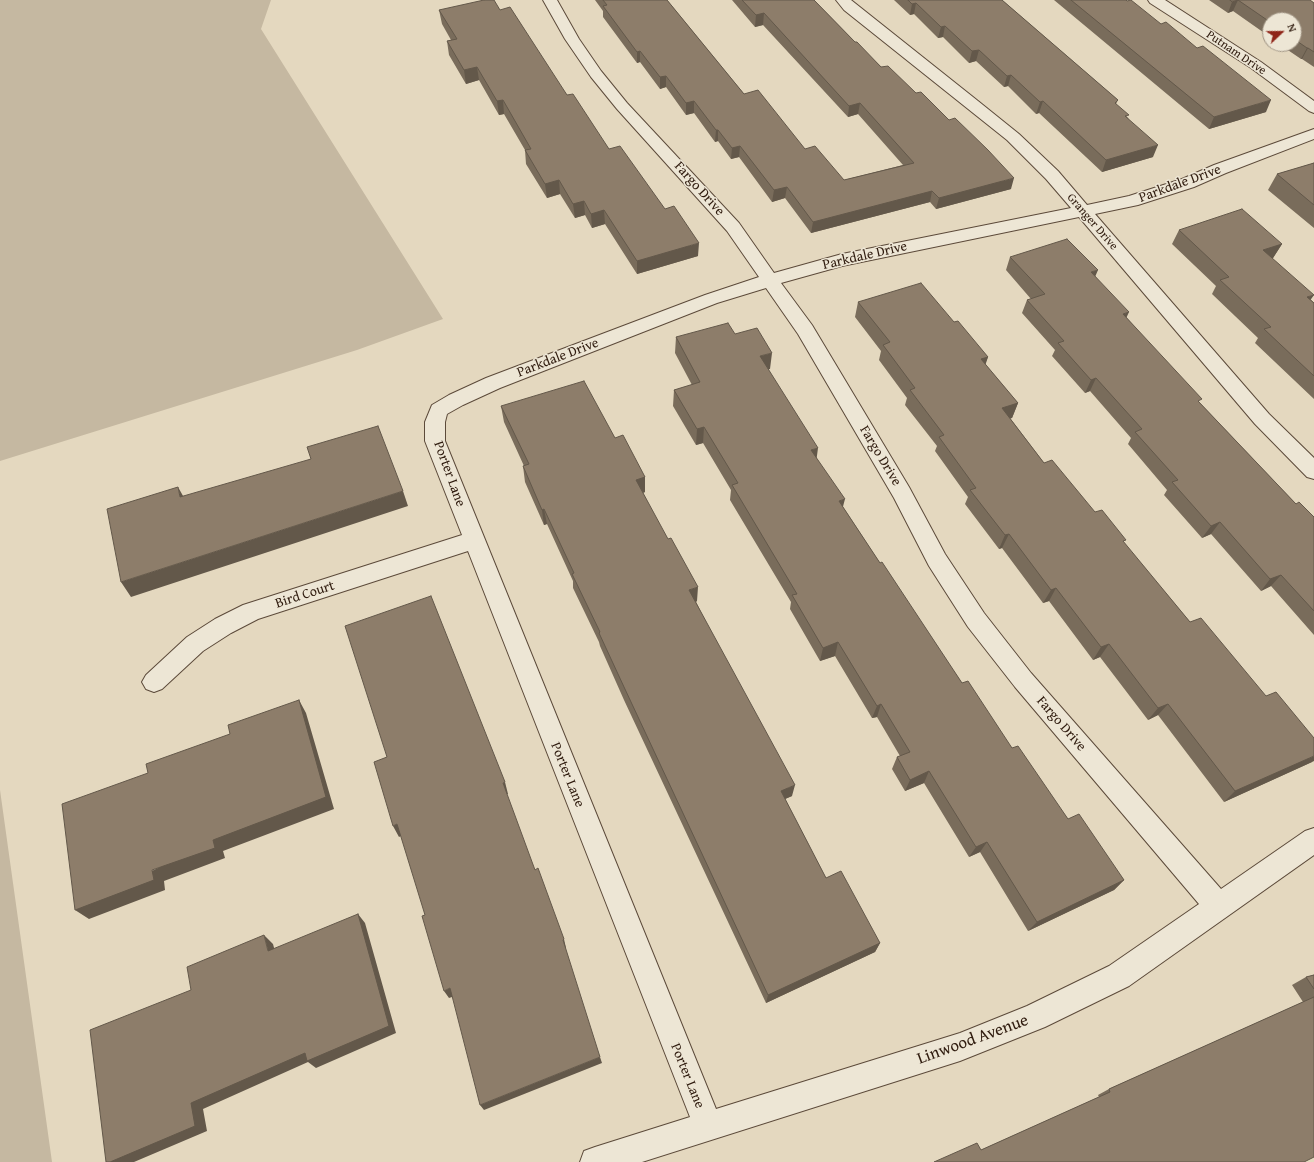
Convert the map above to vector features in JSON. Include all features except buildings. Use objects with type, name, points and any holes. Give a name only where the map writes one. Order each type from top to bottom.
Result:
[{"type":"street","name":"Fargo Drive","points":[[550,0],[572,39],[596,74],[622,106],[728,221],[805,330],[902,493],[938,560],[976,620],[1023,680],[1219,906]]},
{"type":"street","name":"Granger Drive","points":[[843,0],[1013,137],[1052,175],[1262,419],[1314,471]]},
{"type":"street","name":"Putnam Drive","points":[[1155,0],[1256,65],[1314,108]]},
{"type":"street","name":"Parkdale Drive","points":[[435,422],[439,410],[456,400],[493,383],[711,299],[770,280],[842,260],[1132,201],[1158,194],[1314,134]]},
{"type":"street","name":"Porter Lane","points":[[435,422],[435,442],[708,1126]]},
{"type":"street","name":"Bird Court","points":[[154,682],[195,644],[223,626],[251,612],[474,540]]},
{"type":"street","name":"Linwood Avenue","points":[[595,1162],[960,1047],[1035,1017],[1119,976],[1314,840]]},
{"type":"shaded area","points":[[0,0],[271,0],[261,29],[443,319],[357,350],[0,461]]},
{"type":"shaded area","points":[[0,790],[52,1162],[0,1162]]}]
